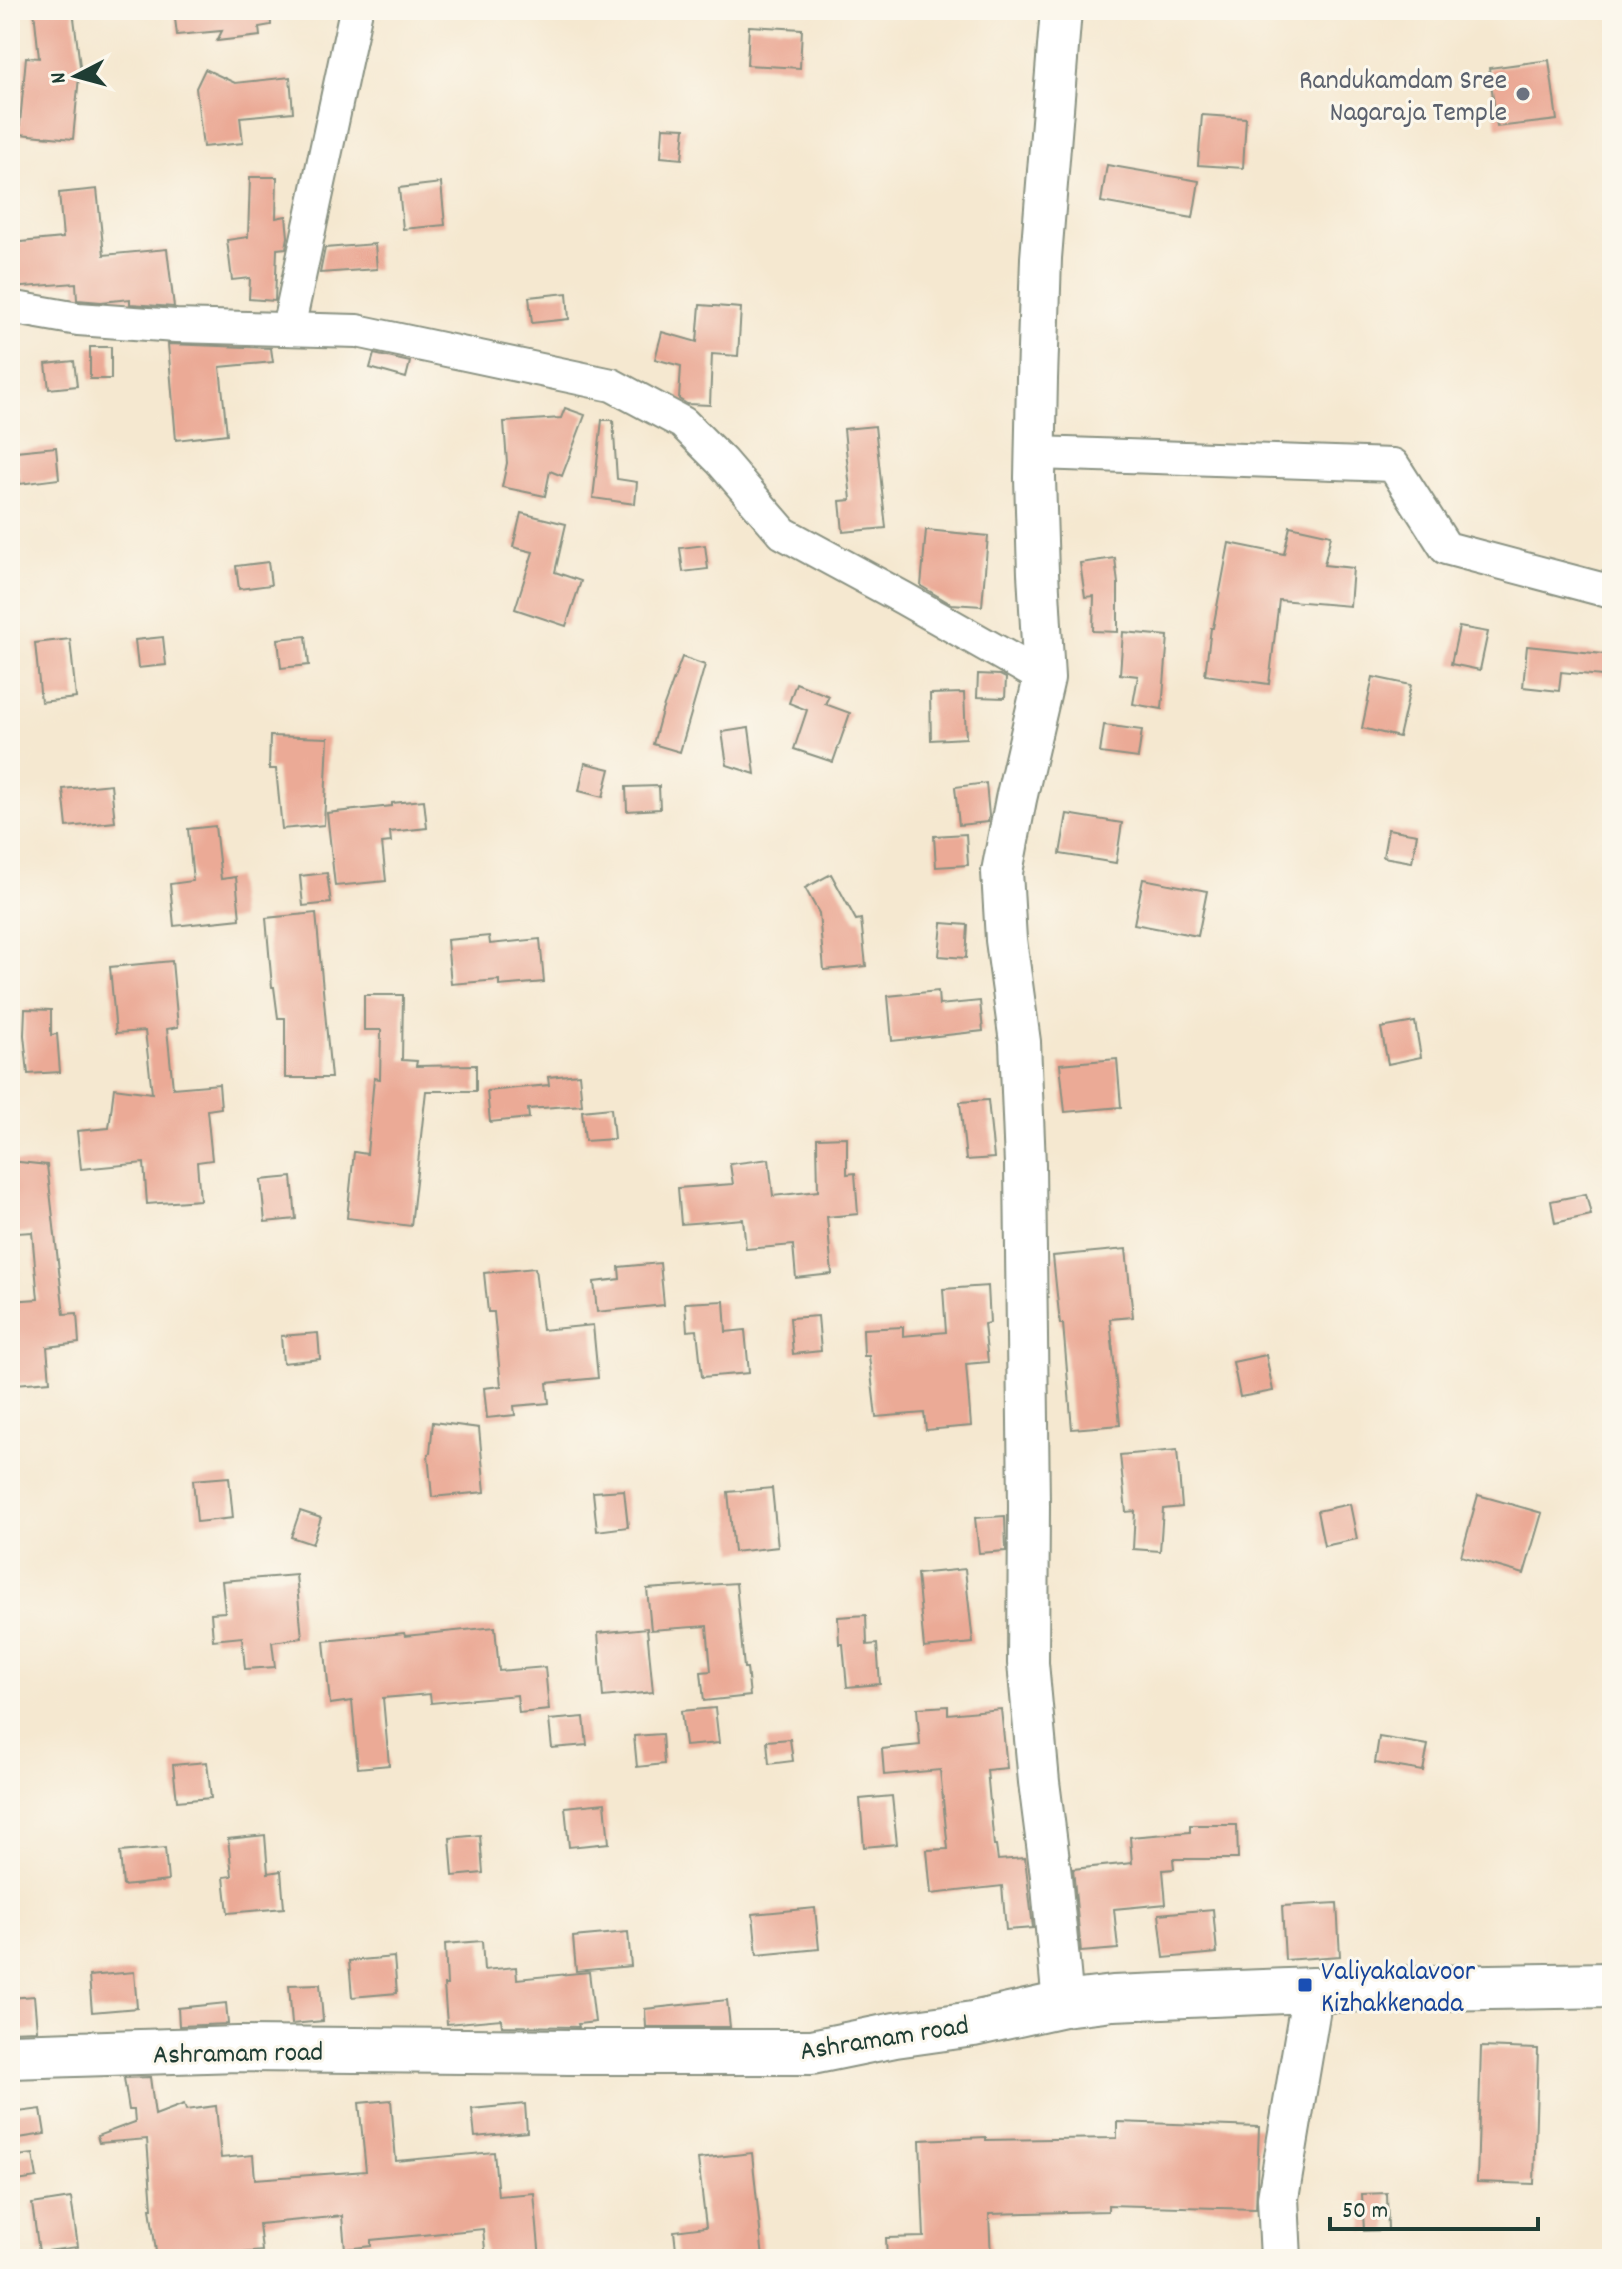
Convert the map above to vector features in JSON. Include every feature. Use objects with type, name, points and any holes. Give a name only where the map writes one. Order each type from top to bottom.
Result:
[{"type":"main road","name":"Ashramam road","points":[[10,2056],[238,2049],[812,2052],[895,2035],[973,2024],[1063,2004],[1113,1998],[1313,1990],[1612,1985]]},
{"type":"street","points":[[288,329],[356,10]]},
{"type":"street","points":[[1061,10],[1041,258],[1037,379],[1038,573],[1044,678],[1002,872],[1006,940],[1020,1042],[1025,1165],[1028,1663],[1063,2004]]},
{"type":"street","points":[[10,307],[106,321],[208,328],[357,331],[612,385],[683,423],[721,461],[783,533],[1044,678]]},
{"type":"street","points":[[1037,453],[1393,465],[1446,548],[1612,592]]},
{"type":"street","points":[[1281,2259],[1278,2198],[1313,1990]]},
{"type":"building","points":[[34,10],[73,10],[80,66],[73,139],[19,134],[26,57],[39,58]]},
{"type":"building","points":[[174,10],[270,10],[271,25],[259,27],[260,36],[217,41],[222,31],[177,35]]},
{"type":"building","points":[[749,26],[802,29],[800,68],[747,65]]},
{"type":"building","name":"Randukamdam Sree Nagaraja Temple","points":[[1549,60],[1557,120],[1497,127],[1489,68]]},
{"type":"building","points":[[205,69],[235,83],[290,77],[293,112],[240,117],[243,143],[203,147],[196,88]]},
{"type":"building","points":[[1202,115],[1246,118],[1243,168],[1198,165]]},
{"type":"building","points":[[663,127],[685,128],[682,159],[661,157]]},
{"type":"building","points":[[1107,165],[1199,181],[1193,218],[1101,202]]},
{"type":"building","points":[[250,177],[277,177],[276,218],[286,216],[286,248],[277,249],[275,301],[249,299],[250,278],[232,280],[227,240],[248,237]]},
{"type":"building","points":[[441,183],[445,225],[403,229],[399,188]]},
{"type":"building","points":[[97,189],[104,255],[167,249],[174,307],[130,304],[130,299],[101,302],[77,300],[76,283],[10,288],[10,243],[63,238],[59,193]]},
{"type":"building","points":[[375,244],[377,269],[320,273],[325,248]]},
{"type":"building","points":[[567,293],[569,319],[532,323],[529,297]]},
{"type":"building","points":[[700,305],[741,308],[738,356],[712,354],[710,405],[687,404],[679,399],[681,366],[655,359],[662,332],[697,342]]},
{"type":"building","points":[[168,344],[271,348],[273,362],[220,367],[227,434],[176,440]]},
{"type":"building","points":[[90,347],[111,347],[111,379],[90,379]]},
{"type":"building","points":[[374,354],[410,362],[406,378],[370,368]]},
{"type":"building","points":[[74,361],[77,386],[49,389],[46,364]]},
{"type":"building","points":[[565,408],[585,415],[562,476],[550,471],[545,496],[502,487],[507,463],[504,422],[561,418]]},
{"type":"building","points":[[602,420],[613,420],[617,479],[637,482],[635,504],[593,498]]},
{"type":"building","points":[[875,426],[886,528],[843,532],[840,501],[851,500],[844,429]]},
{"type":"building","points":[[56,447],[59,479],[20,484],[16,451]]},
{"type":"building","points":[[521,513],[566,524],[555,572],[581,581],[566,626],[515,609],[533,552],[513,547]]},
{"type":"building","points":[[1290,526],[1331,535],[1324,565],[1353,568],[1350,606],[1279,600],[1269,684],[1205,675],[1211,628],[1229,543],[1284,554]]},
{"type":"building","points":[[926,530],[988,536],[982,606],[951,604],[921,586]]},
{"type":"building","points":[[705,545],[708,569],[683,572],[680,548]]},
{"type":"building","points":[[1115,558],[1118,632],[1093,631],[1094,596],[1085,597],[1080,563]]},
{"type":"building","points":[[268,562],[271,585],[239,589],[236,566]]},
{"type":"building","points":[[1459,627],[1488,632],[1480,670],[1451,664]]},
{"type":"building","points":[[1123,632],[1168,636],[1162,709],[1133,704],[1138,676],[1120,674]]},
{"type":"building","points":[[306,636],[309,665],[281,668],[278,639]]},
{"type":"building","points":[[163,637],[166,665],[138,668],[135,640]]},
{"type":"building","points":[[70,639],[76,698],[41,702],[35,643]]},
{"type":"building","points":[[1527,646],[1612,655],[1612,677],[1561,672],[1559,691],[1523,687]]},
{"type":"building","points":[[682,657],[705,665],[680,752],[653,744]]},
{"type":"building","points":[[978,674],[1006,678],[1005,698],[977,697]]},
{"type":"building","points":[[1373,677],[1411,685],[1399,737],[1362,728]]},
{"type":"building","points":[[796,683],[829,696],[825,704],[850,713],[833,762],[794,749],[807,710],[789,703]]},
{"type":"building","points":[[964,693],[966,738],[931,740],[930,694]]},
{"type":"building","points":[[1104,725],[1142,730],[1138,758],[1100,753]]},
{"type":"building","points":[[749,728],[755,774],[727,765],[722,732]]},
{"type":"building","points":[[270,736],[328,738],[324,825],[282,829],[276,769],[269,769]]},
{"type":"building","points":[[585,763],[610,769],[603,797],[579,791]]},
{"type":"building","points":[[986,783],[988,822],[959,825],[955,787]]},
{"type":"building","points":[[111,784],[115,822],[67,827],[63,789]]},
{"type":"building","points":[[659,786],[660,809],[627,811],[626,787]]},
{"type":"building","points":[[424,800],[427,828],[390,832],[391,842],[382,843],[386,881],[335,886],[327,813]]},
{"type":"building","points":[[1067,814],[1122,823],[1116,863],[1060,854]]},
{"type":"building","points":[[215,826],[221,879],[236,877],[240,919],[174,926],[170,884],[193,881],[188,829]]},
{"type":"building","points":[[1388,829],[1417,834],[1412,862],[1383,857]]},
{"type":"building","points":[[966,834],[968,865],[936,867],[934,836]]},
{"type":"building","points":[[327,873],[331,903],[303,906],[300,876]]},
{"type":"building","points":[[831,874],[856,920],[861,919],[866,966],[824,970],[819,913],[805,888]]},
{"type":"building","points":[[1143,879],[1207,891],[1198,936],[1134,924]]},
{"type":"building","points":[[316,913],[331,1078],[285,1078],[285,1018],[278,1018],[272,987],[266,918]]},
{"type":"building","points":[[942,923],[968,925],[966,958],[939,956]]},
{"type":"building","points":[[489,936],[490,944],[540,939],[544,982],[499,986],[499,980],[451,984],[447,940]]},
{"type":"building","points":[[172,961],[178,1027],[167,1029],[173,1088],[219,1084],[221,1108],[207,1110],[212,1160],[197,1162],[200,1200],[147,1204],[144,1163],[81,1169],[77,1131],[109,1128],[114,1088],[152,1093],[145,1031],[116,1033],[110,967]]},
{"type":"building","points":[[938,991],[939,1005],[980,1001],[983,1031],[892,1041],[888,996]]},
{"type":"building","points":[[364,995],[403,995],[402,1060],[417,1061],[416,1066],[476,1065],[476,1091],[426,1091],[411,1226],[347,1218],[354,1152],[367,1154],[374,1078],[380,1079],[381,1030],[364,1030]]},
{"type":"building","points":[[25,1009],[51,1010],[51,1035],[57,1034],[60,1072],[28,1074]]},
{"type":"building","points":[[1415,1022],[1421,1057],[1388,1064],[1381,1028]]},
{"type":"building","points":[[1117,1059],[1121,1107],[1065,1112],[1060,1064]]},
{"type":"building","points":[[579,1074],[582,1105],[528,1109],[529,1118],[490,1122],[487,1091],[549,1085],[548,1077]]},
{"type":"building","points":[[988,1100],[994,1158],[966,1160],[960,1102]]},
{"type":"building","points":[[611,1108],[614,1139],[585,1141],[582,1111]]},
{"type":"building","points":[[847,1137],[847,1174],[855,1173],[858,1214],[827,1217],[832,1274],[796,1278],[793,1245],[746,1249],[743,1219],[681,1224],[678,1188],[733,1184],[730,1164],[769,1159],[773,1196],[818,1191],[817,1138]]},
{"type":"building","points":[[10,1161],[47,1165],[64,1314],[77,1313],[79,1343],[47,1347],[50,1381],[16,1384],[10,1301],[38,1299],[32,1232],[17,1233]]},
{"type":"building","points":[[292,1177],[296,1219],[265,1222],[261,1180]]},
{"type":"building","points":[[1586,1194],[1591,1215],[1555,1223],[1551,1201]]},
{"type":"building","points":[[1126,1249],[1133,1317],[1110,1319],[1120,1425],[1072,1429],[1063,1324],[1060,1324],[1053,1256]]},
{"type":"building","points":[[660,1263],[664,1305],[597,1312],[594,1282],[620,1279],[619,1267]]},
{"type":"building","points":[[535,1268],[542,1330],[593,1325],[598,1378],[547,1383],[549,1403],[514,1406],[515,1415],[487,1418],[484,1388],[501,1386],[494,1312],[488,1312],[484,1273]]},
{"type":"building","points":[[988,1286],[990,1323],[984,1324],[988,1362],[966,1364],[971,1426],[926,1430],[924,1413],[876,1417],[869,1356],[864,1356],[863,1329],[903,1327],[903,1336],[946,1332],[943,1289]]},
{"type":"building","points":[[724,1301],[726,1332],[745,1330],[749,1373],[702,1377],[697,1330],[687,1331],[685,1303]]},
{"type":"building","points":[[818,1316],[821,1351],[793,1354],[790,1318]]},
{"type":"building","points":[[318,1333],[320,1359],[283,1363],[281,1336]]},
{"type":"building","points":[[1266,1355],[1273,1391],[1240,1397],[1233,1362]]},
{"type":"building","points":[[433,1422],[479,1428],[485,1492],[432,1497],[428,1454]]},
{"type":"building","points":[[1177,1450],[1182,1507],[1163,1509],[1160,1551],[1133,1549],[1135,1511],[1126,1512],[1120,1455]]},
{"type":"building","points":[[229,1477],[233,1518],[197,1522],[193,1480]]},
{"type":"building","points":[[772,1488],[778,1547],[734,1552],[728,1492]]},
{"type":"building","points":[[624,1490],[628,1527],[597,1531],[593,1492]]},
{"type":"building","points":[[1478,1495],[1542,1513],[1524,1574],[1461,1556]]},
{"type":"building","points":[[1350,1504],[1357,1539],[1324,1546],[1317,1511]]},
{"type":"building","points":[[300,1511],[321,1518],[312,1544],[291,1537]]},
{"type":"building","points":[[1005,1516],[1006,1551],[979,1553],[975,1518]]},
{"type":"building","points":[[965,1569],[973,1643],[924,1648],[917,1574]]},
{"type":"building","points":[[296,1575],[302,1638],[272,1642],[275,1667],[245,1669],[242,1637],[213,1640],[211,1613],[225,1612],[222,1581]]},
{"type":"building","points":[[736,1583],[744,1668],[747,1668],[750,1696],[704,1701],[701,1672],[711,1671],[707,1626],[651,1630],[647,1589]]},
{"type":"building","points":[[866,1615],[867,1645],[877,1644],[880,1684],[847,1687],[843,1644],[839,1644],[838,1617]]},
{"type":"building","points":[[495,1627],[499,1671],[545,1667],[549,1710],[519,1713],[517,1695],[431,1703],[430,1694],[383,1698],[389,1765],[358,1768],[352,1701],[330,1704],[324,1641]]},
{"type":"building","points":[[647,1628],[653,1692],[603,1697],[598,1633]]},
{"type":"building","points":[[948,1706],[948,1714],[1001,1709],[1007,1768],[987,1770],[994,1846],[998,1860],[1025,1858],[1033,1928],[1006,1930],[1002,1886],[931,1894],[927,1850],[948,1849],[940,1770],[884,1775],[882,1749],[920,1745],[917,1708]]},
{"type":"building","points":[[715,1708],[719,1743],[685,1746],[681,1711]]},
{"type":"building","points":[[584,1717],[587,1745],[552,1748],[549,1720]]},
{"type":"building","points":[[662,1734],[664,1764],[637,1767],[634,1736]]},
{"type":"building","points":[[1379,1737],[1428,1745],[1423,1771],[1375,1763]]},
{"type":"building","points":[[790,1739],[793,1761],[769,1764],[767,1741]]},
{"type":"building","points":[[207,1762],[211,1798],[177,1801],[173,1765]]},
{"type":"building","points":[[892,1796],[897,1844],[864,1847],[860,1799]]},
{"type":"building","points":[[605,1803],[609,1843],[569,1847],[565,1807]]},
{"type":"building","points":[[1190,1825],[1237,1825],[1238,1859],[1173,1859],[1174,1869],[1163,1870],[1166,1904],[1114,1909],[1118,1949],[1081,1952],[1073,1869],[1132,1863],[1130,1837],[1190,1832]]},
{"type":"building","points":[[265,1835],[268,1873],[281,1871],[284,1908],[228,1913],[224,1877],[232,1876],[228,1839]]},
{"type":"building","points":[[480,1835],[483,1873],[453,1876],[450,1838]]},
{"type":"building","points":[[165,1848],[168,1881],[123,1886],[120,1852]]},
{"type":"building","points":[[1337,1903],[1340,1956],[1285,1960],[1282,1906]]},
{"type":"building","points":[[815,1908],[819,1949],[757,1955],[753,1914]]},
{"type":"building","points":[[1213,1909],[1217,1953],[1164,1958],[1159,1914]]},
{"type":"building","points":[[628,1932],[631,1966],[576,1971],[573,1937]]},
{"type":"building","points":[[482,1941],[484,1970],[516,1967],[517,1979],[589,1972],[595,2022],[578,2024],[579,2027],[502,2026],[501,2019],[447,2024],[445,1944]]},
{"type":"building","points":[[394,1957],[397,1993],[352,1997],[349,1961]]},
{"type":"building","points":[[134,1972],[137,2008],[92,2012],[89,1976]]},
{"type":"building","points":[[320,1984],[323,2021],[292,2024],[289,1985]]},
{"type":"building","points":[[34,1996],[37,2030],[10,2031],[10,1998]]},
{"type":"building","points":[[727,2000],[730,2027],[646,2027],[645,2009]]},
{"type":"building","points":[[226,2003],[228,2024],[179,2026],[178,2008]]},
{"type":"building","points":[[1481,2047],[1538,2049],[1534,2184],[1477,2182]]},
{"type":"building","points":[[150,2077],[155,2115],[184,2104],[186,2110],[216,2106],[221,2158],[253,2155],[255,2179],[366,2171],[359,2103],[391,2100],[396,2161],[494,2152],[498,2196],[534,2193],[540,2259],[486,2259],[483,2229],[371,2240],[371,2246],[345,2249],[342,2216],[259,2224],[262,2251],[223,2255],[223,2259],[157,2259],[150,2208],[147,2139],[99,2143],[97,2136],[135,2122],[134,2110],[129,2110],[124,2078]]},
{"type":"building","points":[[525,2104],[527,2132],[475,2137],[472,2109]]},
{"type":"building","points":[[41,2109],[45,2134],[12,2139],[10,2113]]},
{"type":"building","points":[[1117,2122],[1259,2127],[1256,2209],[1108,2205],[1108,2211],[989,2214],[991,2259],[887,2259],[886,2238],[924,2237],[920,2140],[1117,2138]]},
{"type":"building","points":[[752,2153],[763,2259],[677,2259],[674,2231],[706,2227],[698,2159]]},
{"type":"building","points":[[33,2154],[37,2178],[10,2182],[10,2157]]},
{"type":"building","points":[[1387,2193],[1388,2230],[1364,2231],[1362,2194]]},
{"type":"building","points":[[71,2198],[78,2247],[39,2252],[32,2204]]},
{"type":"place","name":"Randukamdam Sree Nagaraja Temple","points":[[1523,94]]},
{"type":"place","name":"Valiyakalavoor Kizhakkenada","points":[[1305,1985]]}]
